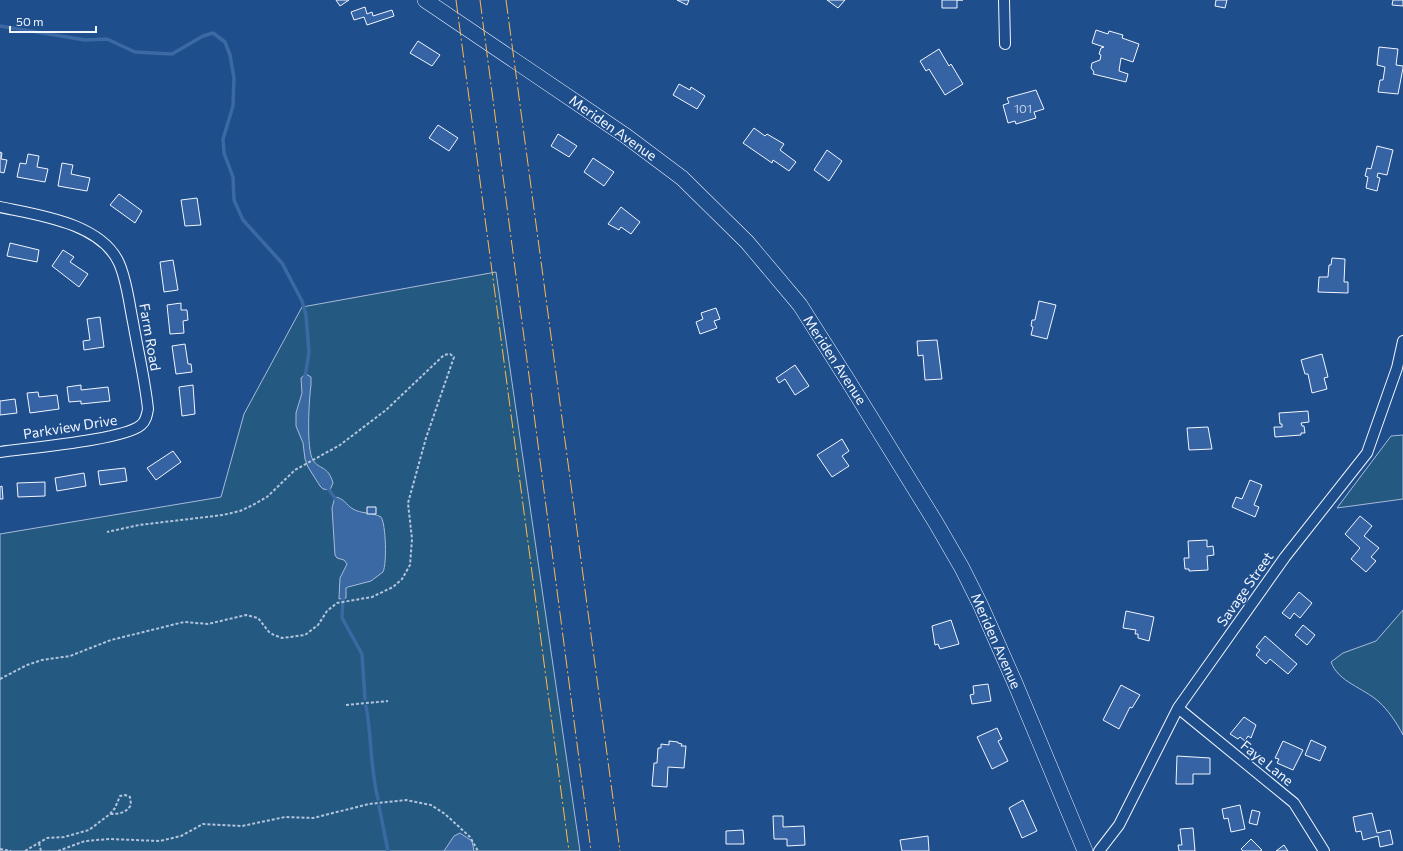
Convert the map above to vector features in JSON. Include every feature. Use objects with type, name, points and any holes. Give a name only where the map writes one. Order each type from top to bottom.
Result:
[{"type":"main road","name":"Meriden Avenue","points":[[424,0],[626,136],[682,178],[747,242],[800,306],[848,378],[962,568],[981,606],[1015,683],[1085,851]]},
{"type":"street","points":[[1004,0],[1005,44]]},
{"type":"street","name":"Farm Road","points":[[0,206],[70,223],[93,236],[114,255],[119,262],[123,274],[146,396],[146,417],[142,425]]},
{"type":"street","name":"Savage Street","points":[[1099,851],[1119,825],[1178,708],[1285,557],[1367,453],[1397,368],[1403,341]]},
{"type":"street","name":"Parkview Drive","points":[[0,452],[105,437],[128,432],[142,425]]},
{"type":"street","name":"Faye Lane","points":[[1178,708],[1294,803],[1324,851]]},
{"type":"path","points":[[0,679],[27,665],[42,660],[70,656],[116,639],[184,622],[208,624],[246,615],[258,618],[269,632],[282,638],[305,635],[318,626],[327,611],[337,603],[372,597],[384,593],[398,584],[407,572],[412,548],[407,513],[408,498],[426,438],[454,356],[450,354],[444,355],[386,410],[340,445],[289,474],[268,497],[240,511],[223,515],[139,525],[107,532]]},
{"type":"path","points":[[346,705],[388,701]]},
{"type":"path","points":[[25,851],[47,838],[64,837],[89,830],[110,814],[115,808],[120,796],[125,795],[130,797],[132,805],[128,809],[120,814],[110,814]]},
{"type":"path","points":[[58,851],[85,841],[160,841],[181,836],[203,824],[242,826],[285,816],[313,818],[369,804],[387,801],[414,800],[439,810],[470,837],[478,851]]},
{"type":"path","points":[[39,843],[41,851]]},
{"type":"path","points":[[0,849],[11,851]]},
{"type":"shaded area","points":[[496,272],[580,851],[0,851],[0,534],[221,497],[244,414],[302,307]]},
{"type":"shaded area","points":[[306,374],[311,377],[309,401],[309,446],[315,463],[326,470],[331,477],[333,483],[330,490],[323,489],[320,486],[308,467],[305,459],[303,443],[296,426],[296,413],[302,393],[301,378]]},
{"type":"shaded area","points":[[1403,435],[1403,499],[1337,508],[1391,436]]},
{"type":"shaded area","points":[[335,497],[343,500],[356,511],[374,514],[381,517],[384,527],[385,544],[385,561],[383,572],[371,581],[346,588],[346,598],[339,599],[340,578],[347,564],[344,560],[337,558],[335,555],[332,508]]},
{"type":"shaded area","points":[[1403,610],[1403,735],[1392,717],[1382,705],[1373,697],[1339,675],[1331,662],[1343,653],[1376,641]]},
{"type":"shaded area","points":[[460,833],[472,841],[474,851],[444,851],[454,836]]},
{"type":"building","points":[[336,0],[349,0],[340,6]]},
{"type":"building","points":[[677,0],[689,0],[687,5]]},
{"type":"building","points":[[827,0],[845,0],[838,8]]},
{"type":"building","points":[[942,0],[957,0],[957,8],[942,8]]},
{"type":"building","points":[[1216,0],[1227,0],[1225,8],[1215,6]]},
{"type":"building","points":[[1393,0],[1403,0],[1403,6],[1392,5]]},
{"type":"building","points":[[365,7],[367,14],[372,12],[373,16],[392,10],[394,16],[367,25],[364,17],[354,20],[351,12]]},
{"type":"building","points":[[1096,30],[1108,34],[1109,31],[1123,35],[1122,38],[1139,44],[1133,62],[1121,58],[1119,71],[1128,74],[1126,82],[1093,74],[1094,72],[1091,68],[1092,63],[1100,60],[1101,55],[1099,54],[1101,48],[1104,47],[1092,43]]},
{"type":"building","points":[[418,41],[440,55],[432,66],[410,53]]},
{"type":"building","points":[[1379,47],[1398,49],[1396,65],[1403,66],[1403,68],[1398,94],[1378,92],[1380,80],[1383,80],[1385,67],[1377,65]]},
{"type":"building","points":[[939,49],[949,66],[951,64],[963,84],[945,95],[929,69],[926,71],[920,61]]},
{"type":"building","points":[[679,84],[690,90],[691,87],[705,96],[697,109],[673,95]]},
{"type":"building","points":[[1036,90],[1044,109],[1034,112],[1036,118],[1016,124],[1015,121],[1008,123],[1003,105],[1009,103],[1007,98]]},
{"type":"building","points":[[438,125],[458,138],[449,151],[429,138]]},
{"type":"building","points":[[754,128],[765,136],[767,134],[784,144],[780,150],[796,162],[789,171],[773,160],[772,163],[743,143]]},
{"type":"building","points":[[558,134],[577,146],[569,157],[551,146]]},
{"type":"building","points":[[1377,146],[1393,150],[1387,175],[1378,173],[1377,177],[1380,178],[1377,191],[1366,188],[1368,177],[1365,176],[1367,168],[1371,169]]},
{"type":"building","points":[[827,150],[842,161],[829,181],[814,170]]},
{"type":"building","points":[[0,152],[2,153],[1,159],[7,160],[4,173],[0,172]]},
{"type":"building","points":[[28,154],[39,156],[37,167],[48,169],[45,182],[17,177],[20,163],[26,164]]},
{"type":"building","points":[[593,158],[614,172],[604,186],[584,172]]},
{"type":"building","points":[[62,163],[73,165],[71,174],[90,178],[87,191],[58,186]]},
{"type":"building","points":[[119,194],[142,211],[135,223],[110,205]]},
{"type":"building","points":[[197,198],[201,225],[185,226],[181,200]]},
{"type":"building","points":[[621,207],[640,222],[631,234],[621,227],[619,230],[608,224]]},
{"type":"building","points":[[10,243],[39,250],[37,262],[7,256]]},
{"type":"building","points":[[63,250],[74,257],[70,262],[88,274],[79,287],[52,266]]},
{"type":"building","points":[[1332,258],[1345,259],[1344,282],[1348,282],[1348,293],[1318,292],[1319,277],[1328,277],[1329,265],[1331,265]]},
{"type":"building","points":[[173,260],[178,290],[164,292],[160,262]]},
{"type":"building","points":[[1039,301],[1056,305],[1047,339],[1031,335],[1033,327],[1031,326],[1032,320],[1035,320]]},
{"type":"building","points":[[181,303],[181,310],[187,310],[188,320],[183,321],[184,333],[170,334],[167,305]]},
{"type":"building","points":[[716,308],[720,319],[714,321],[717,328],[700,334],[696,322],[703,319],[701,313]]},
{"type":"building","points":[[100,317],[104,347],[84,350],[83,341],[90,340],[87,319]]},
{"type":"building","points":[[937,340],[942,379],[925,380],[923,355],[918,356],[917,341]]},
{"type":"building","points":[[185,344],[188,364],[191,364],[192,372],[176,374],[172,346]]},
{"type":"building","points":[[1322,354],[1328,377],[1324,378],[1327,389],[1312,393],[1308,374],[1305,374],[1301,360]]},
{"type":"building","points":[[795,365],[809,386],[795,395],[785,379],[779,383],[776,378]]},
{"type":"building","points":[[81,385],[81,390],[108,387],[110,401],[81,404],[81,401],[69,402],[67,387]]},
{"type":"building","points":[[193,385],[195,414],[182,416],[179,387]]},
{"type":"building","points":[[38,392],[39,397],[57,395],[59,409],[30,413],[27,393]]},
{"type":"building","points":[[15,399],[17,413],[0,415],[0,401]]},
{"type":"building","points":[[1308,411],[1309,422],[1301,423],[1302,426],[1304,426],[1305,433],[1301,433],[1301,435],[1275,437],[1274,427],[1282,427],[1282,424],[1280,424],[1279,413]]},
{"type":"building","points":[[1208,427],[1212,449],[1189,450],[1187,428]]},
{"type":"building","points":[[842,439],[849,451],[842,456],[849,466],[832,477],[817,455]]},
{"type":"building","points":[[173,451],[181,462],[156,480],[147,468]]},
{"type":"building","points":[[125,468],[127,481],[100,485],[98,471]]},
{"type":"building","points":[[84,473],[86,486],[57,491],[55,478]]},
{"type":"building","points":[[1250,480],[1262,485],[1254,505],[1259,507],[1255,517],[1232,507],[1236,497],[1242,499]]},
{"type":"building","points":[[45,482],[45,496],[18,497],[17,483]]},
{"type":"building","points":[[2,486],[3,499],[0,499],[0,487]]},
{"type":"building","points":[[367,507],[376,507],[376,514],[367,514]]},
{"type":"building","points":[[1360,516],[1372,526],[1364,536],[1379,548],[1371,557],[1376,561],[1366,572],[1351,559],[1360,548],[1345,534]]},
{"type":"building","points":[[1207,540],[1207,547],[1213,546],[1214,555],[1207,556],[1208,570],[1189,571],[1189,569],[1185,569],[1184,558],[1189,558],[1188,541]]},
{"type":"building","points":[[1299,592],[1312,603],[1300,618],[1294,613],[1290,619],[1282,613]]},
{"type":"building","points":[[1126,611],[1154,617],[1149,641],[1138,638],[1138,634],[1135,634],[1136,630],[1123,628]]},
{"type":"building","points":[[951,620],[959,644],[940,649],[938,644],[935,645],[932,626]]},
{"type":"building","points":[[1303,625],[1315,635],[1307,645],[1295,635]]},
{"type":"building","points":[[1265,636],[1297,664],[1288,674],[1270,659],[1266,664],[1256,655],[1260,650],[1256,647]]},
{"type":"building","points":[[988,684],[991,701],[972,704],[970,695],[974,694],[973,686]]},
{"type":"building","points":[[1121,685],[1140,695],[1132,708],[1130,707],[1119,729],[1103,720]]},
{"type":"building","points":[[1244,717],[1256,725],[1251,738],[1248,736],[1245,741],[1240,737],[1238,739],[1230,734]]},
{"type":"building","points":[[997,728],[1002,739],[998,741],[1008,761],[992,769],[977,737]]},
{"type":"building","points":[[1311,740],[1326,747],[1320,761],[1305,755]]},
{"type":"building","points":[[669,741],[678,742],[682,744],[681,746],[686,746],[684,768],[668,767],[667,787],[652,786],[654,763],[657,763],[658,748],[661,748],[661,744],[669,745]]},
{"type":"building","points":[[1283,741],[1303,750],[1293,770],[1277,763],[1279,759],[1275,758]]},
{"type":"building","points":[[1177,756],[1210,758],[1210,774],[1193,774],[1193,784],[1176,784]]},
{"type":"building","points":[[1023,800],[1037,831],[1022,838],[1009,808]]},
{"type":"building","points":[[1240,805],[1245,829],[1231,832],[1228,818],[1224,819],[1222,809]]},
{"type":"building","points":[[1252,810],[1260,812],[1257,825],[1249,823]]},
{"type":"building","points":[[1372,813],[1377,833],[1390,830],[1393,844],[1380,847],[1378,836],[1363,840],[1361,831],[1356,832],[1353,817]]},
{"type":"building","points":[[773,816],[783,816],[783,827],[804,826],[805,845],[787,846],[787,839],[774,839]]},
{"type":"building","points":[[1193,828],[1195,851],[1179,851],[1178,845],[1182,845],[1180,829]]},
{"type":"building","points":[[743,830],[744,844],[726,844],[726,831]]},
{"type":"building","points":[[928,836],[929,851],[902,851],[900,840]]},
{"type":"building","points":[[1251,839],[1262,850],[1243,851],[1241,849]]},
{"type":"building","points":[[1284,845],[1288,851],[1276,851]]},
{"type":"waterway","points":[[0,26],[85,40],[107,39],[135,52],[172,54],[203,36],[213,33],[225,42],[230,55],[234,78],[233,106],[223,139],[224,153],[233,177],[234,200],[243,220],[282,263],[302,301],[306,315],[309,352],[305,377]]},
{"type":"waterway","points":[[327,487],[337,501]]},
{"type":"waterway","points":[[343,596],[342,618],[362,654],[365,699]]},
{"type":"waterway","points":[[366,706],[375,788],[378,799]]},
{"type":"waterway","points":[[379,806],[388,851]]},
{"type":"power","points":[[456,0],[569,851]]},
{"type":"power","points":[[480,0],[591,851]]},
{"type":"power","points":[[506,0],[620,851]]}]
